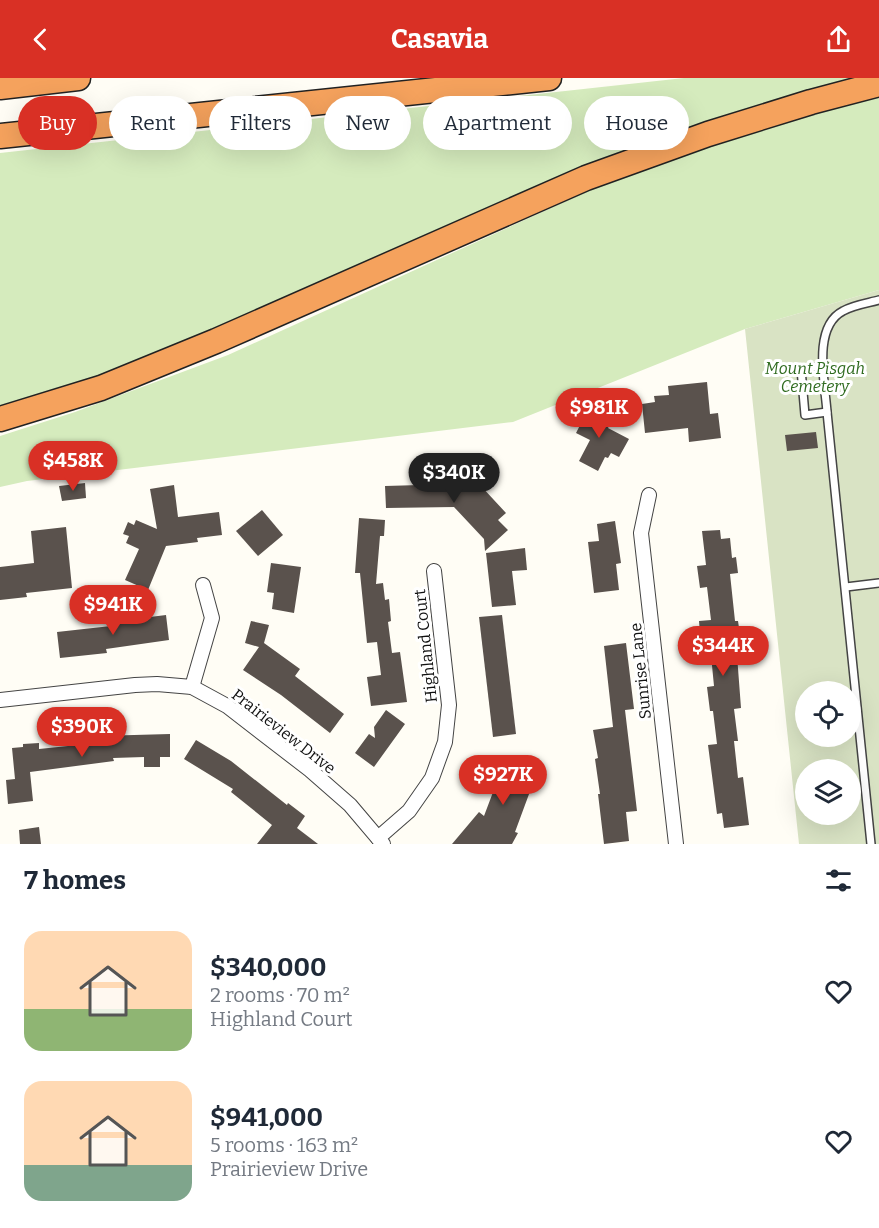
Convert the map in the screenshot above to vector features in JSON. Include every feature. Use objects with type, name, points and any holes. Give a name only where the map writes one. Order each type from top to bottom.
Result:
[{"type":"highway","points":[[0,87],[78,78]]},
{"type":"highway","points":[[0,136],[549,78]]},
{"type":"highway","points":[[0,419],[101,388],[216,341],[586,178],[708,134],[811,102],[879,84]]},
{"type":"street","name":"Sunrise Lane","points":[[649,495],[641,533],[676,844]]},
{"type":"street","name":"Highland Court","points":[[381,841],[409,811],[432,778],[445,742],[449,705],[434,571]]},
{"type":"street","points":[[192,687],[212,618],[203,585]]},
{"type":"street","name":"Prairieview Drive","points":[[0,700],[135,685],[192,687],[227,706],[310,770],[350,805],[381,841]]},
{"type":"lane","points":[[871,844],[827,412],[823,346],[827,326],[842,311],[879,300]]},
{"type":"lane","points":[[823,366],[801,369],[805,415],[827,412]]},
{"type":"lane","points":[[846,587],[879,584]]},
{"type":"green space","points":[[684,78],[860,78],[689,146],[689,96],[584,96],[584,150],[679,150],[181,348],[31,398],[0,406],[0,153],[27,150],[97,150],[97,142],[109,141],[109,150],[197,150],[197,131],[209,130],[209,150],[312,150],[312,119],[324,117],[324,150],[411,150],[411,108],[423,107],[423,150],[572,150],[572,96],[520,96]]},
{"type":"green space","points":[[879,97],[879,290],[745,329],[513,422],[27,481],[0,487],[0,436],[75,412],[228,355],[606,183],[762,128]]},
{"type":"green space","name":"Mount Pisgah Cemetery","points":[[879,290],[879,844],[799,844],[797,825],[861,825],[861,759],[795,759],[795,806],[745,329]]},
{"type":"building","points":[[707,382],[710,414],[718,413],[721,438],[689,442],[688,428],[645,433],[642,404],[655,402],[654,396],[669,395],[668,386]]},
{"type":"building","points":[[591,404],[605,411],[601,417],[611,422],[608,428],[629,439],[619,457],[611,453],[608,458],[605,457],[598,471],[579,461],[590,440],[576,433]]},
{"type":"building","points":[[816,432],[818,448],[787,451],[785,435]]},
{"type":"building","points":[[468,472],[506,513],[498,520],[508,530],[485,551],[484,539],[454,507],[386,508],[385,486],[455,484]]},
{"type":"building","points":[[85,483],[86,498],[62,501],[59,486]]},
{"type":"building","points":[[174,485],[178,517],[219,512],[222,535],[197,538],[198,542],[166,546],[148,590],[125,580],[139,549],[126,543],[129,536],[123,534],[128,522],[134,525],[136,520],[157,529],[150,489]]},
{"type":"building","points":[[262,510],[283,535],[258,556],[236,531]]},
{"type":"building","points":[[359,518],[385,520],[384,536],[380,536],[376,584],[383,583],[385,600],[389,599],[391,621],[388,622],[392,653],[400,652],[407,702],[371,706],[367,677],[381,675],[377,642],[367,643],[360,573],[355,573]]},
{"type":"building","points":[[615,521],[621,563],[616,564],[619,590],[594,593],[588,542],[599,541],[597,524]]},
{"type":"building","points":[[66,527],[72,588],[26,593],[27,597],[0,600],[0,567],[34,563],[31,531]]},
{"type":"building","points":[[720,530],[721,539],[730,538],[732,558],[736,557],[738,573],[730,574],[735,621],[738,621],[741,641],[736,642],[741,708],[734,709],[738,741],[734,741],[738,778],[743,777],[749,825],[724,828],[722,813],[717,814],[708,745],[717,744],[707,687],[714,686],[710,645],[701,646],[699,621],[711,620],[707,587],[700,588],[697,566],[706,565],[702,531]]},
{"type":"building","points":[[525,548],[527,570],[512,571],[516,605],[492,607],[486,553]]},
{"type":"building","points":[[271,563],[301,567],[294,613],[272,609],[274,593],[267,592]]},
{"type":"building","points":[[166,615],[169,640],[106,649],[107,653],[60,658],[57,632],[111,626],[110,622]]},
{"type":"building","points":[[502,615],[516,734],[493,737],[479,617]]},
{"type":"building","points":[[251,621],[269,625],[264,643],[300,669],[295,676],[344,714],[330,733],[281,695],[243,670],[259,647],[245,643]]},
{"type":"building","points":[[626,643],[634,709],[625,710],[637,811],[626,812],[629,841],[604,844],[595,759],[598,758],[593,730],[613,727],[604,646]]},
{"type":"building","points":[[386,710],[405,724],[374,767],[355,753],[369,734],[375,738],[374,727]]},
{"type":"building","points":[[170,734],[170,757],[160,757],[160,767],[144,767],[144,757],[113,758],[114,761],[30,772],[33,801],[8,804],[6,780],[15,779],[12,748],[23,747],[23,744],[39,743],[39,749],[68,746],[67,740],[98,736]]},
{"type":"building","points":[[196,740],[231,761],[287,805],[288,803],[305,816],[297,828],[318,844],[257,844],[272,825],[231,792],[233,789],[184,759]]},
{"type":"building","points":[[507,755],[539,767],[515,832],[518,833],[512,844],[452,844],[479,812],[484,816]]},
{"type":"building","points":[[39,827],[41,844],[20,844],[19,830]]}]
